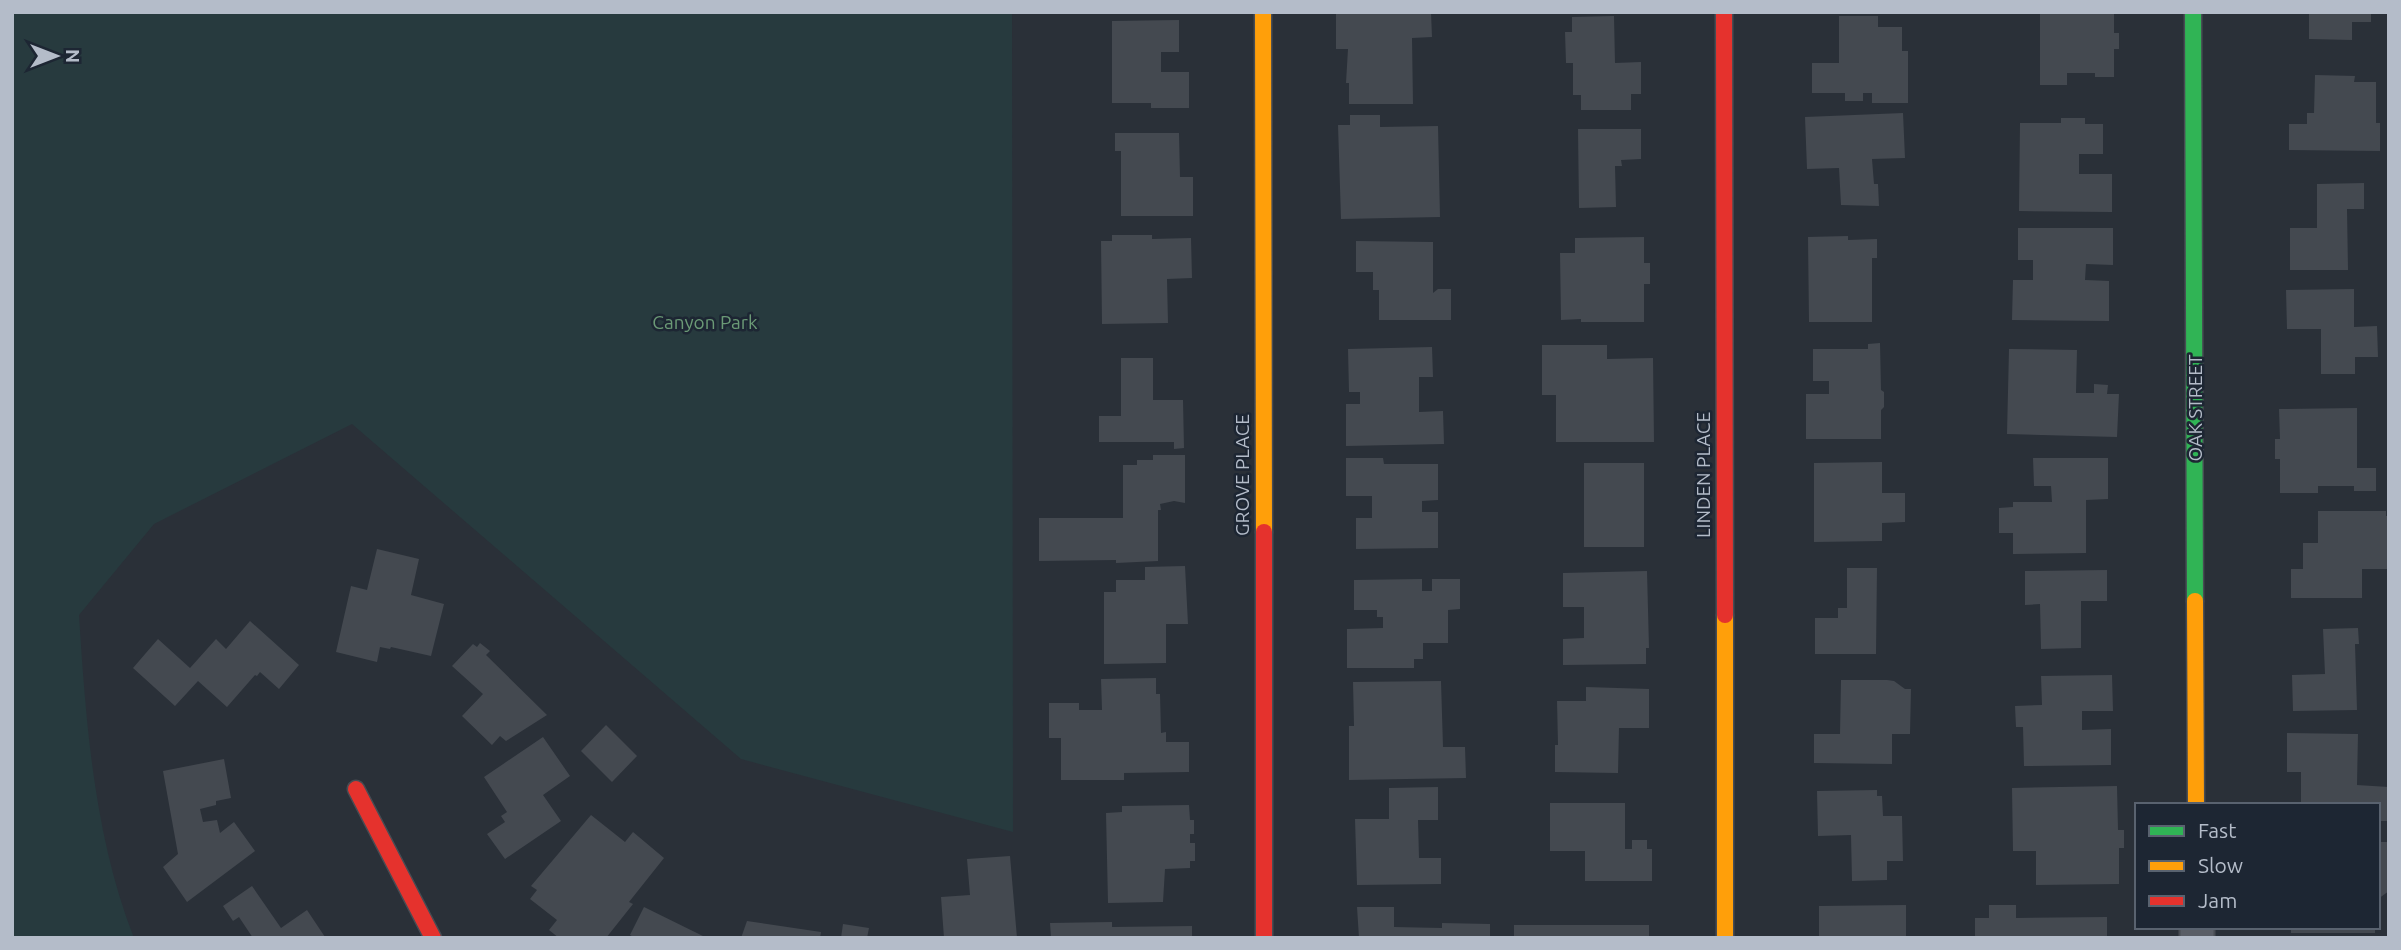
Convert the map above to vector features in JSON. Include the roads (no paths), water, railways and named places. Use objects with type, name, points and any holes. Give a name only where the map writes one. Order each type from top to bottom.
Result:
[{"type":"street","name":"GROVE PLACE","points":[[1262,12],[1264,938]]},
{"type":"street","name":"LINDEN PLACE","points":[[1724,12],[1725,938]]},
{"type":"street","name":"OAK STREET","points":[[2193,12],[2196,803]]},
{"type":"street","points":[[356,789],[433,938]]},
{"type":"park label","name":"Canyon Park","points":[[705,322]]}]
